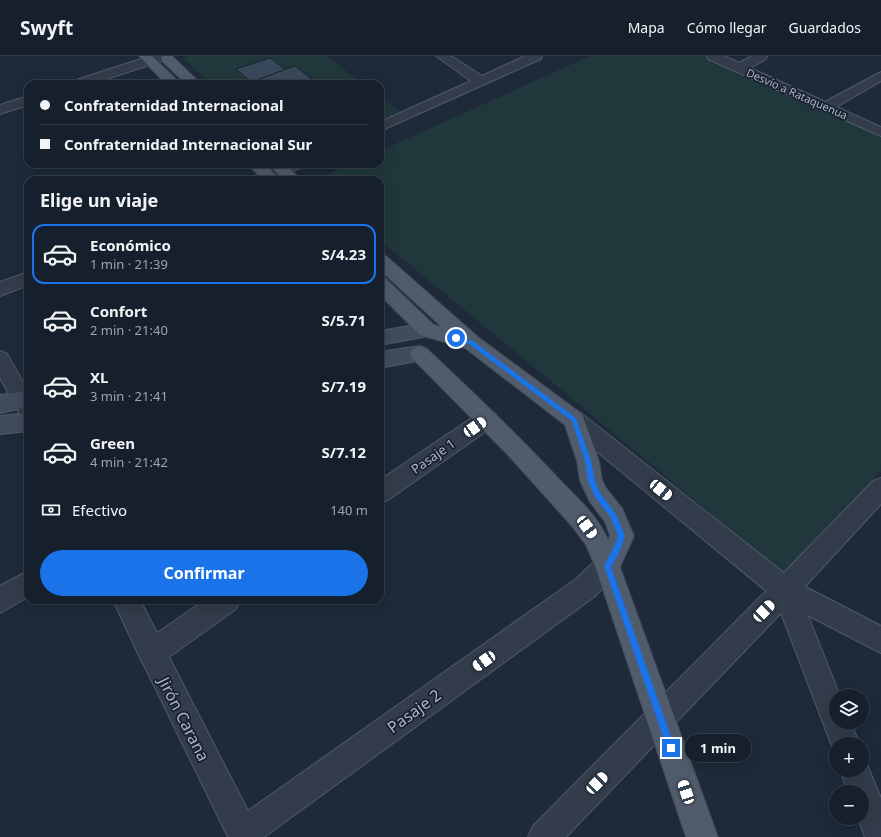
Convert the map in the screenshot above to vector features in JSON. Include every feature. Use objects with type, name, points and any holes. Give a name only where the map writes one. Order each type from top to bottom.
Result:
[{"type":"main road","points":[[164,56],[190,80]]},
{"type":"main road","points":[[147,58],[170,80]]},
{"type":"main road","points":[[266,168],[278,173]]},
{"type":"main road","points":[[384,264],[471,342],[574,420],[588,461],[591,481],[598,495],[614,516],[622,536],[607,566]]},
{"type":"main road","points":[[384,288],[427,330]]},
{"type":"main road","points":[[384,337],[427,330],[471,342]]},
{"type":"main road","points":[[384,359],[420,354],[471,342]]},
{"type":"main road","points":[[420,354],[515,447],[579,517],[595,538],[607,566],[702,837]]},
{"type":"main road","points":[[0,404],[24,403]]},
{"type":"main road","points":[[0,426],[24,423]]},
{"type":"street","points":[[89,80],[147,58],[164,56]]},
{"type":"street","points":[[442,56],[480,81]]},
{"type":"street","points":[[384,125],[536,56]]},
{"type":"street","name":"Desvío a Rataquenua","points":[[713,56],[881,132]]},
{"type":"street","points":[[740,68],[761,56]]},
{"type":"street","points":[[826,107],[881,76]]},
{"type":"street","points":[[0,110],[24,101]]},
{"type":"street","points":[[0,289],[24,280]]},
{"type":"street","points":[[0,360],[24,400]]},
{"type":"street","name":"Pasaje 1","points":[[384,490],[486,419]]},
{"type":"street","points":[[574,420],[785,590],[881,640]]},
{"type":"street","points":[[544,837],[785,590],[881,488]]},
{"type":"street","name":"Pasaje 2","points":[[243,835],[585,588],[607,566]]},
{"type":"street","points":[[0,600],[24,585]]},
{"type":"street","points":[[785,590],[829,703]]},
{"type":"street","name":"Jirón Carana","points":[[128,604],[243,835]]},
{"type":"street","points":[[151,653],[221,604]]},
{"type":"street","points":[[858,777],[881,837]]},
{"type":"green space","points":[[189,56],[326,56],[359,80],[207,80],[183,58]]},
{"type":"green space","points":[[590,56],[707,56],[881,135],[881,471],[783,573],[384,243],[384,176],[324,176],[341,168],[384,168],[384,149]]},
{"type":"green space","points":[[384,99],[400,111],[384,118]]},
{"type":"building","points":[[270,58],[286,70],[257,80],[249,80],[236,69]]},
{"type":"building","points":[[295,66],[313,80],[256,80]]},
{"type":"route","points":[[456,338],[471,342],[574,420],[588,461],[591,481],[598,495],[614,516],[622,536],[607,566],[671,748]]}]
